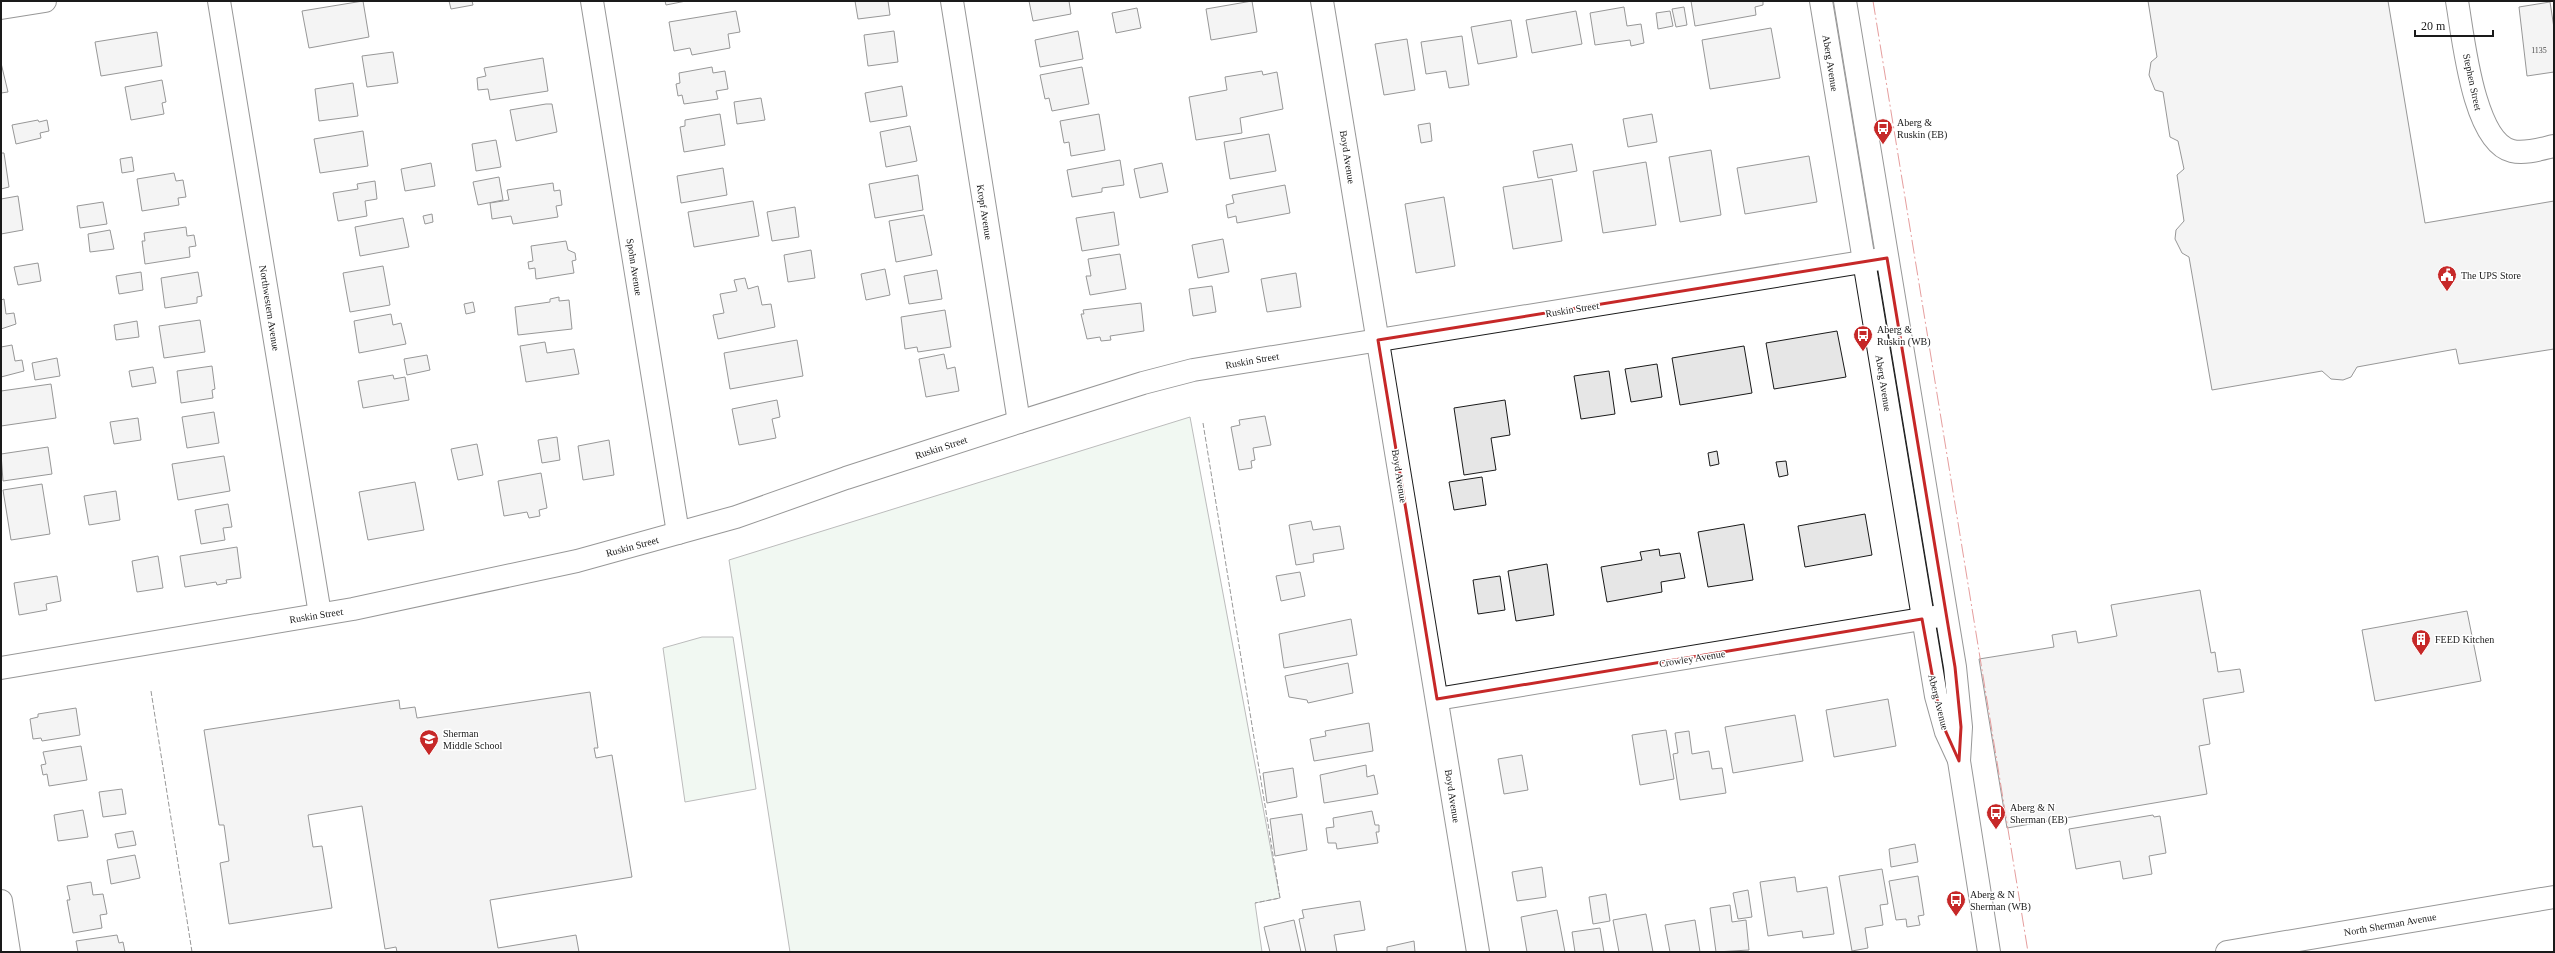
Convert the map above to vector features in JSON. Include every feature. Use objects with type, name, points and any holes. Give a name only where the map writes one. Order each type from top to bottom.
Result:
[{"type":"street","points":[[1,8],[45,1]]},
{"type":"street","name":"Northwestern Avenue","points":[[219,1],[320,614]]},
{"type":"street","name":"Spohn Avenue","points":[[592,1],[678,533]]},
{"type":"street","name":"Kropf Avenue","points":[[952,1],[1019,422]]},
{"type":"street","name":"Boyd Avenue","points":[[1322,1],[1478,952]]},
{"type":"street","name":"Aberg Avenue","points":[[1821,1],[1922,620],[1936,696],[1946,732],[1959,761]]},
{"type":"street","name":"Aberg Avenue","points":[[1845,1],[1959,691],[1961,727],[1959,761],[1989,952]]},
{"type":"street","name":"Stephen Street","points":[[2457,1],[2475,101],[2481,117],[2499,144],[2511,151],[2525,151],[2554,146]]},
{"type":"street","name":"Ruskin Street","points":[[1,668],[320,614],[577,561],[736,517],[846,478],[1019,422],[1143,383],[1194,370],[1887,258]]},
{"type":"street","name":"Crowley Avenue","points":[[1437,699],[1946,615]]},
{"type":"street","name":"North Sherman Avenue","points":[[2227,952],[2554,897]]},
{"type":"street","points":[[1,901],[9,952]]},
{"type":"highlighted area","points":[[1887,258],[1955,667],[1961,727],[1959,761],[1946,732],[1936,696],[1922,619],[1437,699],[1378,340]]},
{"type":"green space","points":[[1190,417],[1280,898],[1255,903],[1262,952],[790,952],[729,560]]},
{"type":"green space","points":[[702,637],[733,637],[756,789],[685,802],[663,648]]},
{"type":"building","points":[[363,1],[369,37],[309,48],[302,11]]},
{"type":"building","points":[[449,1],[472,1],[473,5],[451,9]]},
{"type":"building","points":[[665,1],[686,1],[666,5]]},
{"type":"building","points":[[855,1],[888,1],[890,15],[858,19]]},
{"type":"building","points":[[1029,1],[1069,1],[1071,14],[1033,21]]},
{"type":"building","points":[[1252,1],[1257,32],[1211,40],[1206,9]]},
{"type":"building","points":[[1691,1],[1763,1],[1763,5],[1755,7],[1756,15],[1695,26]]},
{"type":"building","points":[[2148,1],[2388,1],[2425,223],[2554,201],[2554,349],[2459,364],[2456,349],[2357,367],[2351,377],[2343,380],[2331,379],[2322,371],[2212,390],[2189,257],[2182,253],[2175,239],[2176,230],[2184,221],[2177,175],[2184,169],[2178,141],[2170,137],[2163,92],[2155,90],[2149,75],[2151,62],[2157,57]]},
{"type":"building","points":[[2550,2],[2554,28],[2554,72],[2527,76],[2519,7]]},
{"type":"building","points":[[1624,7],[1627,26],[1641,24],[1644,43],[1631,46],[1630,40],[1595,45],[1590,13]]},
{"type":"building","points":[[1684,7],[1687,25],[1676,27],[1672,9]]},
{"type":"building","points":[[1137,8],[1141,28],[1116,33],[1112,13]]},
{"type":"building","points":[[736,11],[740,32],[728,34],[730,48],[692,55],[690,48],[674,51],[669,22]]},
{"type":"building","points":[[1576,11],[1582,44],[1532,53],[1526,20]]},
{"type":"building","points":[[1670,11],[1673,26],[1658,29],[1656,13]]},
{"type":"building","points":[[1511,20],[1517,57],[1478,64],[1471,27]]},
{"type":"building","points":[[1771,28],[1780,78],[1710,89],[1702,40]]},
{"type":"building","points":[[894,31],[898,62],[868,66],[864,35]]},
{"type":"building","points":[[1078,31],[1083,59],[1040,67],[1035,40]]},
{"type":"building","points":[[157,32],[162,66],[101,76],[95,42]]},
{"type":"building","points":[[1462,36],[1469,85],[1449,88],[1446,71],[1426,74],[1421,42]]},
{"type":"building","points":[[1407,39],[1415,90],[1384,95],[1375,44]]},
{"type":"building","points":[[393,52],[398,83],[367,87],[362,56]]},
{"type":"building","points":[[543,58],[548,91],[490,100],[488,89],[478,90],[477,78],[486,76],[484,68]]},
{"type":"building","points":[[1,63],[8,92],[1,93]]},
{"type":"building","points":[[712,67],[713,73],[725,71],[728,89],[716,91],[718,99],[684,104],[682,95],[678,96],[676,84],[680,83],[679,73]]},
{"type":"building","points":[[1082,67],[1089,104],[1052,111],[1049,98],[1045,99],[1040,75]]},
{"type":"building","points":[[1262,71],[1263,75],[1277,72],[1283,109],[1240,118],[1242,133],[1196,140],[1189,97],[1227,90],[1225,77]]},
{"type":"building","points":[[162,80],[166,102],[162,103],[164,114],[131,120],[125,87]]},
{"type":"building","points":[[353,83],[358,116],[319,121],[315,89]]},
{"type":"building","points":[[902,86],[907,116],[870,122],[865,93]]},
{"type":"building","points":[[761,98],[765,120],[737,124],[734,102]]},
{"type":"building","points":[[552,104],[557,132],[516,141],[510,110]]},
{"type":"building","points":[[720,114],[725,145],[684,152],[680,127],[685,126],[685,120]]},
{"type":"building","points":[[1099,114],[1105,150],[1071,156],[1069,142],[1064,143],[1060,121]]},
{"type":"building","points":[[1652,114],[1657,142],[1628,147],[1623,119]]},
{"type":"building","points":[[38,120],[39,122],[47,120],[49,131],[40,133],[41,138],[16,144],[12,125]]},
{"type":"building","points":[[1430,123],[1432,141],[1421,143],[1418,125]]},
{"type":"building","points":[[910,126],[917,161],[886,167],[880,132]]},
{"type":"building","points":[[363,131],[368,166],[320,173],[314,139]]},
{"type":"building","points":[[1269,134],[1276,171],[1230,179],[1224,142]]},
{"type":"building","points":[[496,140],[501,167],[476,171],[472,144]]},
{"type":"building","points":[[1572,144],[1577,171],[1538,178],[1533,151]]},
{"type":"building","points":[[1711,150],[1721,215],[1680,222],[1669,157]]},
{"type":"building","points":[[1,153],[4,153],[9,187],[1,189]]},
{"type":"building","points":[[1809,156],[1817,202],[1745,214],[1737,168]]},
{"type":"building","points":[[132,157],[134,171],[122,173],[120,159]]},
{"type":"building","points":[[1120,160],[1124,185],[1102,188],[1102,192],[1072,197],[1067,170]]},
{"type":"building","points":[[1646,162],[1656,225],[1603,233],[1593,171]]},
{"type":"building","points":[[431,163],[435,186],[405,191],[401,169]]},
{"type":"building","points":[[1162,163],[1168,192],[1140,198],[1134,169]]},
{"type":"building","points":[[723,168],[727,195],[681,203],[677,176]]},
{"type":"building","points":[[174,173],[176,181],[183,180],[186,197],[178,198],[179,205],[142,211],[137,179]]},
{"type":"building","points":[[918,175],[923,210],[875,218],[869,184]]},
{"type":"building","points":[[499,177],[503,200],[478,205],[473,182]]},
{"type":"building","points":[[1552,179],[1562,241],[1513,249],[1503,187]]},
{"type":"building","points":[[375,181],[377,199],[365,201],[367,216],[338,221],[333,193],[358,189],[357,184]]},
{"type":"building","points":[[553,183],[554,191],[560,190],[562,205],[556,206],[558,217],[513,224],[511,216],[492,219],[490,203],[509,200],[507,190]]},
{"type":"building","points":[[1285,185],[1290,213],[1237,223],[1236,216],[1228,218],[1226,205],[1234,203],[1232,195]]},
{"type":"building","points":[[18,196],[23,230],[1,234],[1,199]]},
{"type":"building","points":[[1444,197],[1455,266],[1416,273],[1405,204]]},
{"type":"building","points":[[753,201],[759,236],[694,247],[688,212]]},
{"type":"building","points":[[103,202],[107,224],[80,228],[77,206]]},
{"type":"building","points":[[795,207],[799,237],[772,241],[767,212]]},
{"type":"building","points":[[1114,212],[1119,245],[1082,251],[1076,218]]},
{"type":"building","points":[[432,214],[433,222],[425,224],[423,216]]},
{"type":"building","points":[[924,215],[932,255],[896,262],[889,221]]},
{"type":"building","points":[[403,218],[409,247],[360,256],[355,227]]},
{"type":"building","points":[[186,227],[187,236],[194,235],[196,246],[189,247],[190,257],[145,264],[142,241],[145,241],[144,233]]},
{"type":"building","points":[[110,230],[114,249],[90,252],[88,234]]},
{"type":"building","points":[[1223,239],[1229,272],[1198,278],[1192,245]]},
{"type":"building","points":[[566,241],[568,250],[575,253],[576,260],[572,261],[574,273],[536,279],[535,268],[529,269],[528,262],[533,261],[531,246]]},
{"type":"building","points":[[811,250],[815,278],[788,282],[784,255]]},
{"type":"building","points":[[1120,254],[1126,289],[1090,295],[1086,276],[1091,276],[1088,259]]},
{"type":"building","points":[[38,263],[41,281],[18,285],[14,267]]},
{"type":"building","points":[[383,266],[390,305],[350,312],[343,273]]},
{"type":"building","points":[[885,269],[890,295],[866,300],[861,274]]},
{"type":"building","points":[[937,270],[942,299],[909,304],[904,276]]},
{"type":"building","points":[[141,272],[143,290],[119,294],[116,276]]},
{"type":"building","points":[[198,272],[202,296],[197,297],[197,303],[165,308],[161,278]]},
{"type":"building","points":[[1296,273],[1301,307],[1267,312],[1261,279]]},
{"type":"building","points":[[745,278],[748,289],[758,286],[762,305],[771,304],[775,327],[718,339],[713,315],[724,313],[720,294],[737,291],[734,280]]},
{"type":"building","points":[[1212,286],[1216,312],[1193,316],[1189,289]]},
{"type":"building","points":[[559,297],[559,301],[569,300],[572,329],[518,335],[515,307],[550,302],[550,299]]},
{"type":"building","points":[[4,299],[6,314],[14,313],[16,324],[1,329],[1,300]]},
{"type":"building","points":[[473,302],[475,312],[466,314],[464,304]]},
{"type":"building","points":[[1141,303],[1144,331],[1110,336],[1111,340],[1101,341],[1100,337],[1087,339],[1081,314],[1084,314],[1083,310]]},
{"type":"building","points":[[945,310],[951,347],[918,352],[917,347],[905,349],[901,317]]},
{"type":"building","points":[[391,314],[393,325],[401,323],[406,344],[359,353],[354,321]]},
{"type":"building","points":[[200,320],[205,352],[164,358],[159,326]]},
{"type":"building","points":[[137,321],[139,337],[116,340],[114,325]]},
{"type":"building","points":[[1837,331],[1846,377],[1774,389],[1766,343]]},
{"type":"building","points":[[797,340],[803,376],[730,389],[724,353]]},
{"type":"building","points":[[545,342],[547,353],[574,349],[579,374],[526,382],[520,346]]},
{"type":"building","points":[[12,345],[15,361],[22,360],[24,371],[1,377],[1,347]]},
{"type":"building","points":[[1744,346],[1752,393],[1680,405],[1672,358]]},
{"type":"building","points":[[944,354],[947,369],[955,367],[959,391],[926,397],[919,359]]},
{"type":"building","points":[[427,355],[430,370],[407,375],[404,359]]},
{"type":"building","points":[[57,358],[60,376],[35,380],[32,363]]},
{"type":"building","points":[[1657,364],[1662,397],[1631,402],[1625,369]]},
{"type":"building","points":[[212,366],[215,389],[212,390],[213,398],[181,403],[177,371]]},
{"type":"building","points":[[153,367],[156,383],[132,387],[129,371]]},
{"type":"building","points":[[1609,371],[1615,414],[1581,419],[1574,376]]},
{"type":"building","points":[[393,375],[394,379],[405,377],[409,400],[363,408],[358,381]]},
{"type":"building","points":[[51,384],[56,418],[1,426],[1,391]]},
{"type":"building","points":[[777,400],[780,417],[772,419],[776,438],[739,445],[732,409]]},
{"type":"building","points":[[1505,400],[1510,435],[1491,438],[1496,470],[1464,475],[1454,408]]},
{"type":"building","points":[[214,412],[219,443],[187,448],[182,417]]},
{"type":"building","points":[[1265,416],[1271,445],[1253,448],[1255,460],[1251,461],[1252,468],[1239,470],[1231,427],[1240,425],[1239,420]]},
{"type":"building","points":[[138,418],[141,440],[114,444],[110,422]]},
{"type":"building","points":[[557,437],[560,460],[542,463],[538,440]]},
{"type":"building","points":[[609,440],[614,475],[583,480],[578,446]]},
{"type":"building","points":[[477,444],[483,475],[458,480],[451,449]]},
{"type":"building","points":[[48,447],[52,474],[3,481],[1,454]]},
{"type":"building","points":[[1717,451],[1719,464],[1710,466],[1708,453]]},
{"type":"building","points":[[224,456],[230,491],[178,500],[172,464]]},
{"type":"building","points":[[1786,461],[1788,475],[1779,477],[1776,462]]},
{"type":"building","points":[[541,473],[547,508],[539,510],[540,516],[529,518],[527,512],[504,516],[498,481]]},
{"type":"building","points":[[1482,477],[1486,505],[1454,510],[1449,482]]},
{"type":"building","points":[[415,482],[424,530],[368,540],[359,492]]},
{"type":"building","points":[[42,484],[50,534],[11,540],[3,490]]},
{"type":"building","points":[[116,491],[120,520],[89,525],[84,496]]},
{"type":"building","points":[[228,504],[232,527],[223,528],[225,540],[201,544],[195,510]]},
{"type":"building","points":[[1865,514],[1872,555],[1805,567],[1798,526]]},
{"type":"building","points":[[1311,521],[1313,530],[1340,526],[1344,549],[1313,554],[1314,562],[1296,565],[1289,525]]},
{"type":"building","points":[[1744,524],[1753,580],[1708,587],[1698,532]]},
{"type":"building","points":[[237,547],[241,578],[226,580],[227,583],[217,585],[216,582],[185,587],[180,556]]},
{"type":"building","points":[[1659,549],[1660,556],[1680,553],[1685,578],[1661,582],[1662,592],[1607,602],[1601,567],[1642,560],[1640,552]]},
{"type":"building","points":[[158,556],[163,588],[137,592],[132,561]]},
{"type":"building","points":[[1547,564],[1554,615],[1516,621],[1508,571]]},
{"type":"building","points":[[1300,572],[1305,596],[1281,601],[1276,576]]},
{"type":"building","points":[[57,576],[61,601],[46,604],[47,610],[19,615],[14,583]]},
{"type":"building","points":[[1500,576],[1505,610],[1478,614],[1473,580]]},
{"type":"building","points":[[2200,590],[2211,653],[2215,652],[2218,672],[2240,669],[2244,692],[2203,699],[2210,744],[2199,746],[2207,794],[2007,828],[1979,659],[2054,647],[2052,635],[2076,631],[2078,643],[2117,636],[2111,605]]},
{"type":"building","name":"FEED Kitchen","points":[[2467,611],[2481,681],[2375,701],[2362,630]]},
{"type":"building","points":[[1351,619],[1357,655],[1284,668],[1279,634]]},
{"type":"building","points":[[1348,663],[1353,693],[1308,703],[1307,700],[1289,697],[1285,676]]},
{"type":"building","points":[[590,692],[598,748],[594,748],[596,758],[612,755],[632,877],[490,900],[498,948],[576,935],[579,952],[397,952],[396,947],[385,949],[362,806],[308,815],[313,847],[322,846],[332,908],[229,924],[220,863],[229,861],[224,825],[219,825],[204,730],[399,700],[400,709],[415,707],[417,718]]},
{"type":"building","points":[[1888,699],[1896,746],[1834,757],[1826,710]]},
{"type":"building","points":[[76,708],[80,735],[42,741],[41,738],[33,739],[30,719],[38,717],[38,714]]},
{"type":"building","points":[[1795,715],[1803,761],[1733,773],[1725,727]]},
{"type":"building","points":[[1369,723],[1373,751],[1314,761],[1310,739],[1326,736],[1325,731]]},
{"type":"building","points":[[1666,730],[1674,779],[1640,785],[1632,735]]},
{"type":"building","points":[[1689,731],[1692,754],[1709,751],[1712,769],[1722,768],[1726,793],[1680,800],[1673,754],[1678,753],[1675,733]]},
{"type":"building","points":[[81,746],[87,780],[49,786],[47,774],[43,775],[41,765],[46,764],[43,752]]},
{"type":"building","points":[[1522,755],[1528,790],[1504,794],[1498,759]]},
{"type":"building","points":[[1366,765],[1367,777],[1374,775],[1378,794],[1324,803],[1320,775]]},
{"type":"building","points":[[1293,768],[1297,797],[1267,803],[1263,773]]},
{"type":"building","points":[[122,789],[126,814],[103,817],[99,792]]},
{"type":"building","points":[[83,810],[88,837],[58,841],[54,815]]},
{"type":"building","points":[[1372,811],[1375,825],[1379,825],[1379,832],[1376,832],[1378,843],[1337,849],[1336,843],[1328,843],[1326,828],[1334,827],[1333,818]]},
{"type":"building","points":[[1302,814],[1307,850],[1275,856],[1270,819]]},
{"type":"building","points":[[2153,815],[2154,817],[2160,816],[2166,853],[2149,856],[2152,874],[2123,879],[2120,861],[2076,869],[2069,829]]},
{"type":"building","points":[[133,831],[136,845],[118,848],[115,834]]},
{"type":"building","points":[[1915,844],[1918,862],[1891,867],[1889,849]]},
{"type":"building","points":[[135,855],[140,878],[111,884],[107,860]]},
{"type":"building","points":[[1542,867],[1546,897],[1517,901],[1512,872]]},
{"type":"building","points":[[1882,869],[1888,904],[1880,905],[1883,925],[1865,928],[1868,948],[1852,951],[1839,876]]},
{"type":"building","points":[[1918,876],[1924,915],[1918,916],[1920,925],[1907,927],[1906,919],[1896,920],[1889,881]]},
{"type":"building","points":[[1795,877],[1797,892],[1827,887],[1834,934],[1803,938],[1802,931],[1768,936],[1760,882]]},
{"type":"building","points":[[91,882],[93,895],[103,894],[107,914],[100,915],[102,928],[73,933],[67,900],[70,900],[67,886]]},
{"type":"building","points":[[1748,890],[1752,917],[1738,919],[1733,893]]},
{"type":"building","points":[[1606,894],[1610,921],[1593,924],[1589,897]]},
{"type":"building","points":[[1360,901],[1365,930],[1334,935],[1337,952],[1306,952],[1299,919],[1304,918],[1302,910]]},
{"type":"building","points":[[1730,905],[1732,922],[1746,920],[1749,950],[1716,952],[1710,908]]},
{"type":"building","points":[[1557,910],[1565,952],[1527,952],[1521,917]]},
{"type":"building","points":[[1646,914],[1653,952],[1619,952],[1613,920]]},
{"type":"building","points":[[1294,920],[1301,952],[1270,952],[1264,927]]},
{"type":"building","points":[[1695,920],[1700,952],[1670,952],[1665,925]]},
{"type":"building","points":[[1600,928],[1604,952],[1575,952],[1572,932]]},
{"type":"building","points":[[117,935],[119,943],[123,942],[125,952],[78,952],[76,941]]},
{"type":"building","points":[[1414,941],[1415,952],[1387,952],[1387,947]]},
{"type":"fence","points":[[1203,423],[1280,898],[1255,903]]},
{"type":"fence","points":[[151,691],[192,952]]},
{"type":"power","points":[[1873,1],[2028,952]]},
{"type":"place","name":"Aberg & Ruskin (EB)","points":[[1883,145]]},
{"type":"place","name":"The UPS Store","points":[[2447,292]]},
{"type":"place","name":"Aberg & Ruskin (WB)","points":[[1863,352]]},
{"type":"place","name":"FEED Kitchen","points":[[2421,656]]},
{"type":"place","name":"Sherman Middle School","points":[[429,756]]},
{"type":"place","name":"Aberg & N Sherman (EB)","points":[[1996,830]]},
{"type":"place","name":"Aberg & N Sherman (WB)","points":[[1956,917]]}]
